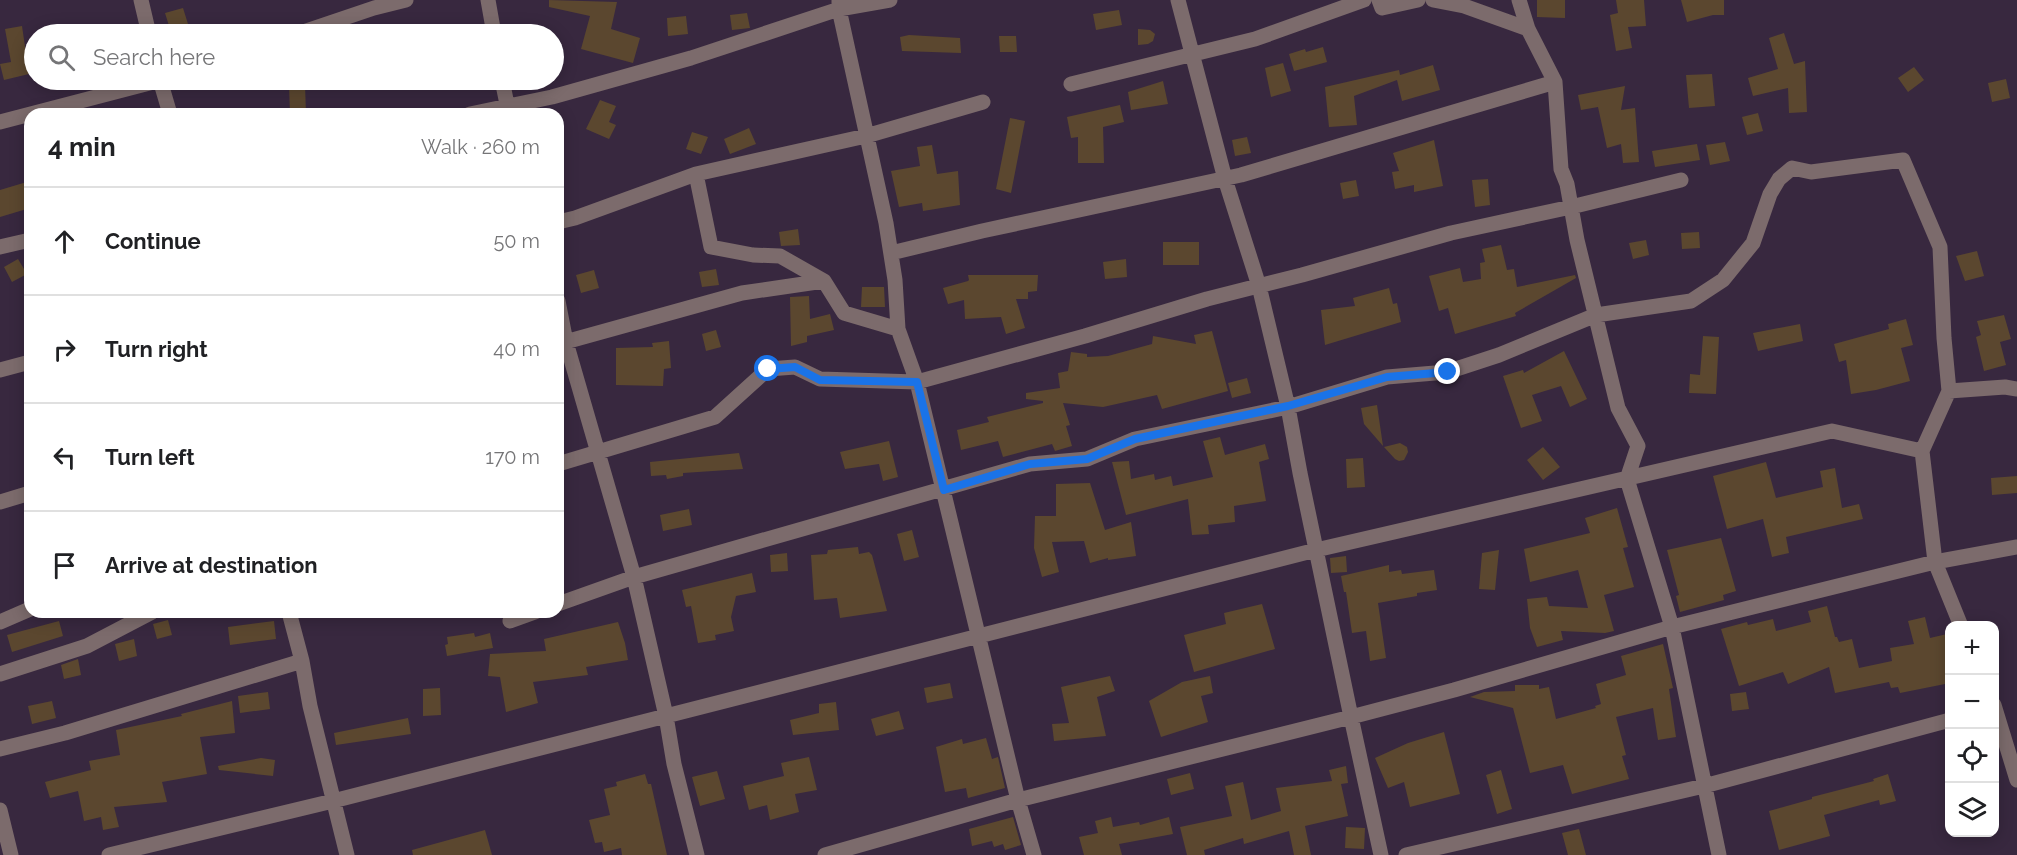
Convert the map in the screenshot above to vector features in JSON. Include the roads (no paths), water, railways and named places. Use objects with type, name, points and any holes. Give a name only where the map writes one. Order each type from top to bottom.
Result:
[{"type":"street","points":[[141,0],[147,24]]},
{"type":"street","points":[[327,24],[406,0]]},
{"type":"street","points":[[488,0],[492,24]]},
{"type":"street","points":[[514,108],[691,58],[839,4],[890,0]]},
{"type":"street","points":[[1178,0],[1225,178],[1259,286],[1288,406],[1381,855]]},
{"type":"street","points":[[1071,84],[1255,39],[1364,0]]},
{"type":"street","points":[[1379,0],[1382,8],[1418,0]]},
{"type":"street","points":[[1433,0],[1464,6],[1528,29]]},
{"type":"street","points":[[1519,0],[1528,29],[1555,82],[1561,169],[1567,184],[1577,240],[1618,408],[1638,446],[1627,479],[1672,627],[1719,855]]},
{"type":"street","points":[[839,4],[891,253],[898,328],[917,382],[1018,800],[1034,855]]},
{"type":"street","points":[[891,253],[1225,178],[1555,82]]},
{"type":"street","points":[[53,108],[122,90]]},
{"type":"street","points":[[163,90],[168,108]]},
{"type":"street","points":[[504,90],[507,108]]},
{"type":"street","points":[[564,221],[696,174],[866,136],[983,102]]},
{"type":"street","points":[[0,122],[24,116]]},
{"type":"street","points":[[564,602],[634,577],[1030,464],[1087,459],[1135,439],[1288,406],[1387,377],[1448,372],[1499,355],[1596,315],[1691,301],[1723,280],[1753,243],[1770,194],[1779,179],[1792,168],[1811,172],[1903,160],[1940,248],[1949,391],[1922,451],[1935,562],[1959,621]]},
{"type":"street","points":[[696,174],[711,247],[753,255],[780,256],[825,281],[844,313],[898,328]]},
{"type":"street","points":[[564,462],[716,417],[768,369],[795,367],[820,380],[917,382],[1085,336],[1207,299],[1451,233],[1681,180]]},
{"type":"street","points":[[0,247],[24,241]]},
{"type":"street","points":[[564,342],[742,293],[825,281]]},
{"type":"street","points":[[564,349],[598,451],[634,577],[666,716],[674,764],[697,855]]},
{"type":"street","points":[[0,370],[24,364]]},
{"type":"street","points":[[1949,391],[2017,388]]},
{"type":"street","points":[[109,855],[333,801],[1316,550],[1832,431],[1922,451]]},
{"type":"street","points":[[0,502],[24,495]]},
{"type":"street","points":[[825,855],[1018,800],[1351,717],[1672,627],[1935,562],[2017,547]]},
{"type":"street","points":[[0,622],[24,612]]},
{"type":"street","points":[[0,674],[87,646],[141,618]]},
{"type":"street","points":[[291,618],[347,855]]},
{"type":"street","points":[[510,621],[518,618]]},
{"type":"street","points":[[0,749],[65,734],[302,661]]},
{"type":"street","points":[[1999,720],[2017,780]]},
{"type":"street","points":[[1406,855],[1704,786],[1945,721]]},
{"type":"street","points":[[0,810],[11,855]]}]
